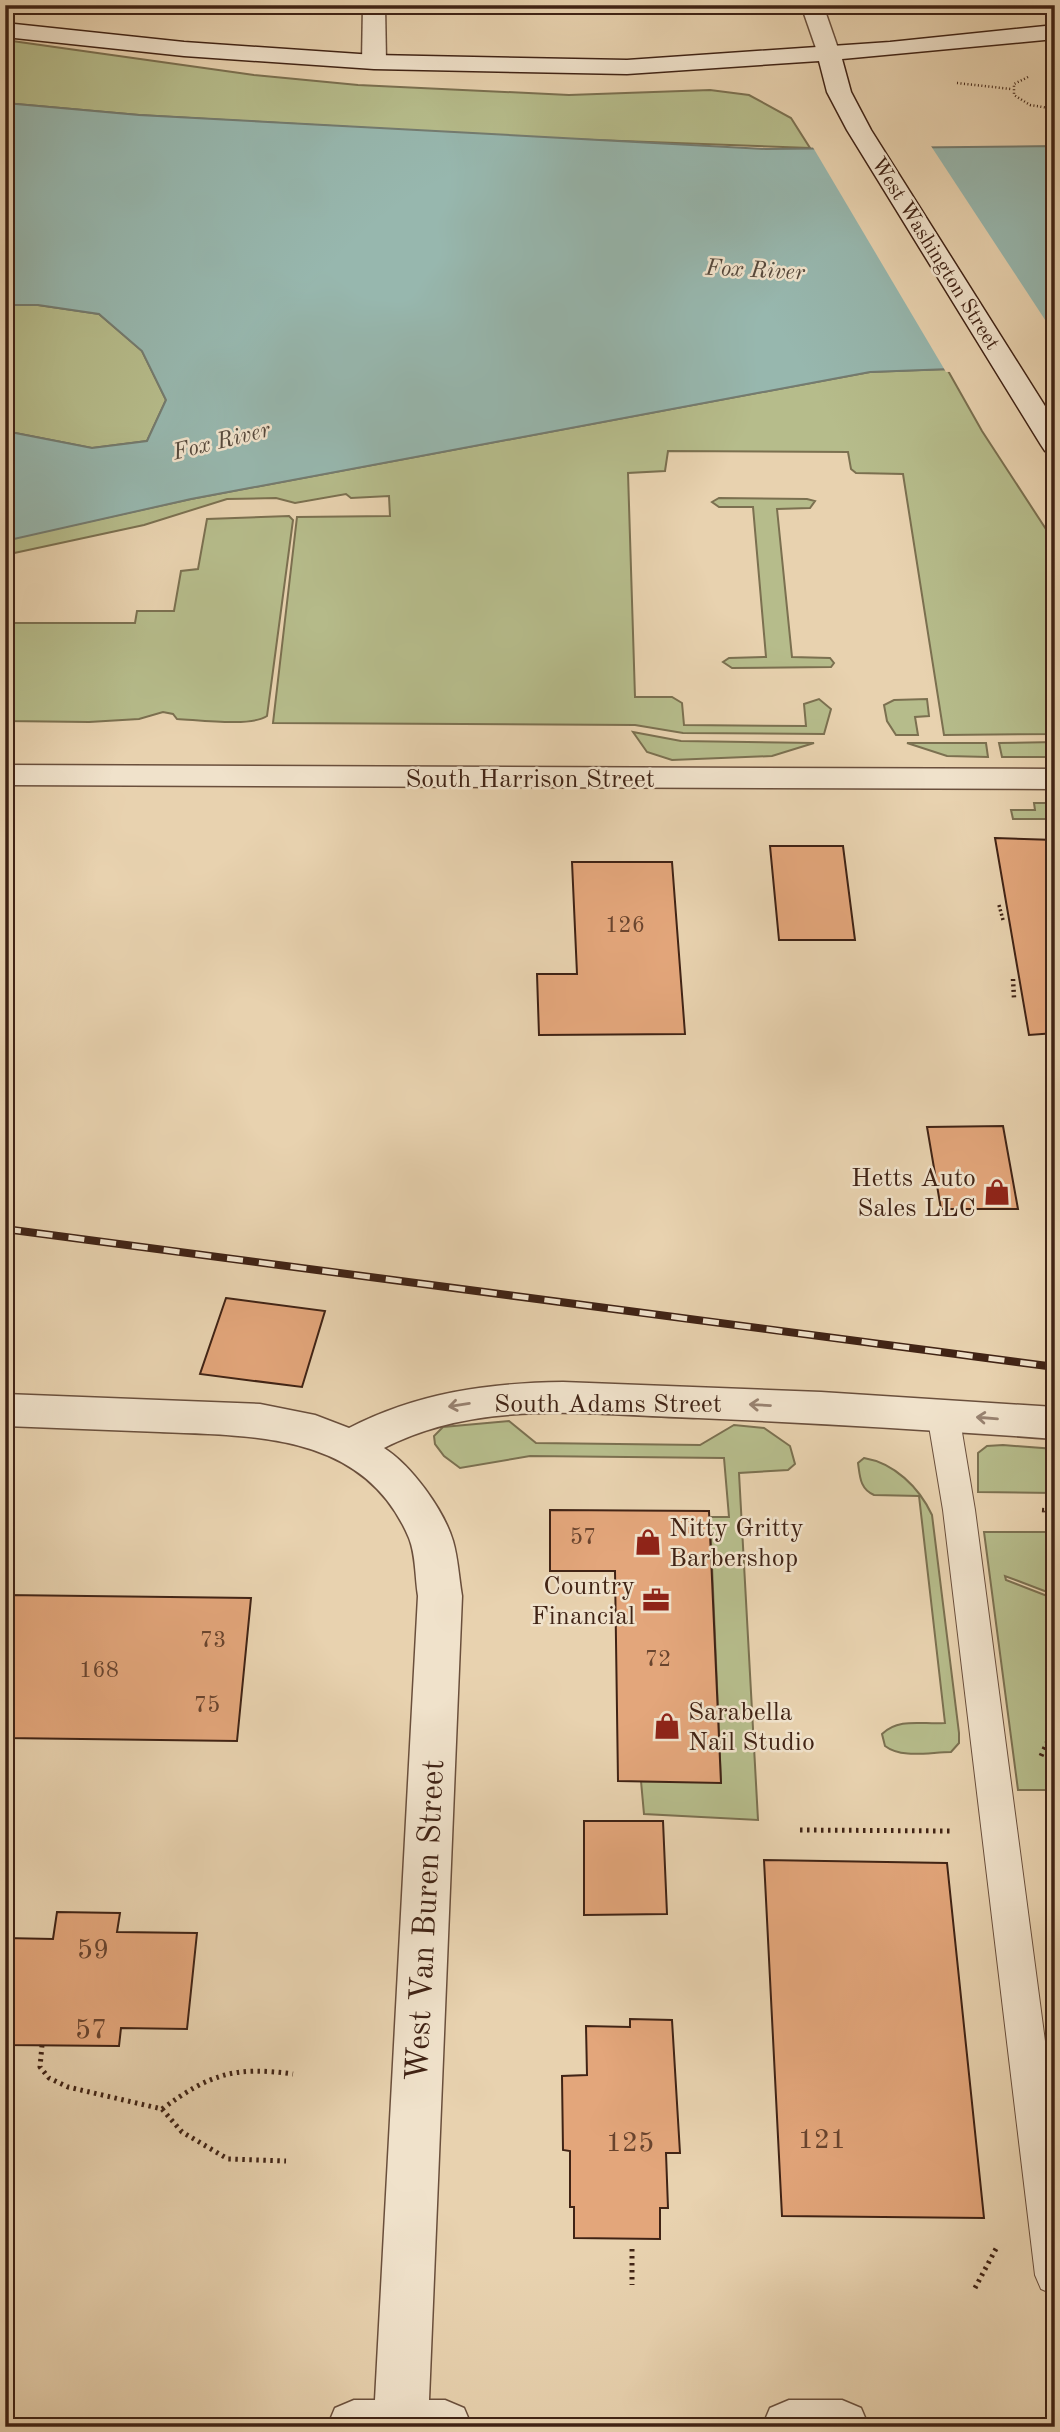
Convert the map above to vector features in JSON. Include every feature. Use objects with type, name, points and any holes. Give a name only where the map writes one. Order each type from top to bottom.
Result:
[{"type":"street","points":[[373,62],[374,5]]},
{"type":"street","name":"West Washington Street","points":[[812,5],[839,92],[859,130],[1055,445]]},
{"type":"street","points":[[5,30],[184,49],[373,62],[627,67],[829,54],[1055,32]]},
{"type":"street","name":"South Harrison Street","points":[[5,775],[1055,779]]},
{"type":"street","name":"South Adams Street","points":[[350,1447],[393,1424],[445,1407],[497,1399],[589,1398],[943,1414],[1055,1423]]},
{"type":"street","points":[[5,1410],[260,1420],[316,1431],[350,1447]]},
{"type":"street","name":"West Van Buren Street","points":[[350,1447],[378,1465],[406,1494],[431,1539],[440,1596],[400,2426]]},
{"type":"street","points":[[789,2427],[842,2427]]},
{"type":"lane","points":[[943,1414],[959,1510],[1055,2275]]},
{"type":"path","points":[[947,80],[1012,89],[1020,101],[1055,109]]},
{"type":"path","points":[[1012,89],[1014,84]]},
{"type":"path","points":[[999,905],[1003,920]]},
{"type":"path","points":[[1013,979],[1014,998]]},
{"type":"path","points":[[1055,1511],[1044,1510],[1055,1531]]},
{"type":"path","points":[[800,1830],[960,1831]]},
{"type":"path","points":[[42,2045],[40,2067],[49,2078],[98,2096],[162,2109],[181,2132],[228,2159],[286,2161]]},
{"type":"path","points":[[162,2109],[206,2077],[223,2072],[264,2069],[293,2074]]},
{"type":"path","points":[[975,2288],[1004,2232]]},
{"type":"path","points":[[632,2249],[632,2286]]},
{"type":"green space","points":[[5,40],[254,75],[358,85],[569,95],[710,90],[749,95],[791,118],[810,148],[540,138],[139,115],[5,103]]},
{"type":"green space","points":[[5,305],[38,305],[99,314],[142,351],[166,400],[147,441],[92,448],[5,431]]},
{"type":"green space","points":[[947,369],[982,431],[1055,543],[1055,734],[944,735],[903,474],[856,473],[851,469],[848,452],[668,451],[665,471],[628,473],[635,697],[672,697],[682,703],[684,725],[806,726],[804,704],[819,699],[831,709],[824,734],[683,733],[635,725],[273,723],[297,517],[390,516],[389,496],[351,498],[346,494],[295,503],[276,498],[227,499],[144,525],[5,555],[5,540],[191,499],[870,372]]},
{"type":"green space","points":[[719,498],[815,501],[810,508],[777,509],[792,657],[830,658],[834,663],[831,667],[732,668],[723,662],[729,658],[766,657],[753,507],[719,507],[712,502]]},
{"type":"green space","points":[[289,516],[293,520],[267,716],[249,721],[224,722],[177,719],[173,714],[163,712],[139,719],[89,722],[5,721],[5,623],[135,623],[137,611],[174,611],[181,571],[198,569],[207,519]]},
{"type":"green space","points":[[927,699],[929,716],[915,717],[918,735],[896,735],[887,721],[884,705],[894,700]]},
{"type":"green space","points":[[633,732],[681,741],[814,743],[772,756],[672,760],[647,752]]},
{"type":"green space","points":[[1055,742],[1055,757],[1002,757],[999,743]]},
{"type":"green space","points":[[907,743],[986,743],[988,757],[947,756]]},
{"type":"green space","points":[[1034,803],[1055,803],[1055,819],[1013,819],[1011,810],[1035,810]]},
{"type":"green space","points":[[509,1421],[536,1443],[700,1445],[734,1425],[764,1428],[790,1446],[795,1464],[788,1470],[739,1473],[758,1820],[644,1814],[641,1781],[721,1782],[710,1517],[729,1517],[724,1458],[530,1456],[460,1468],[444,1456],[435,1444],[434,1436],[443,1427]]},
{"type":"green space","points":[[987,1446],[1055,1449],[1055,1493],[978,1492],[978,1453]]},
{"type":"green space","points":[[864,1458],[885,1465],[904,1478],[920,1495],[932,1515],[959,1733],[959,1743],[951,1752],[908,1754],[885,1746],[882,1734],[896,1725],[945,1723],[919,1496],[874,1495],[869,1492],[863,1486],[859,1473],[858,1463]]},
{"type":"green space","points":[[984,1532],[1055,1532],[1055,1595],[1005,1576],[1006,1580],[1055,1599],[1055,1790],[1018,1790]]},
{"type":"water","name":"Fox River","points":[[5,103],[139,115],[766,149],[1055,146],[1055,365],[870,372],[191,499],[5,541],[5,431],[92,448],[147,441],[166,400],[142,351],[99,314],[38,305],[5,305]]},
{"type":"pier","points":[[929,143],[1055,335],[1055,369],[946,372],[811,144]]},
{"type":"building","points":[[995,838],[1055,840],[1055,1033],[1029,1035]]},
{"type":"building","points":[[770,846],[843,846],[855,940],[779,940]]},
{"type":"building","points":[[572,862],[672,862],[685,1034],[539,1035],[537,974],[577,974]]},
{"type":"building","points":[[1003,1126],[1018,1209],[941,1209],[927,1127]]},
{"type":"building","points":[[226,1298],[325,1311],[302,1387],[200,1374]]},
{"type":"building","points":[[550,1510],[709,1511],[721,1783],[618,1781],[615,1571],[550,1571]]},
{"type":"building","points":[[5,1595],[251,1598],[237,1741],[5,1738]]},
{"type":"building","points":[[584,1821],[663,1821],[667,1914],[584,1915]]},
{"type":"building","points":[[764,1860],[947,1863],[984,2218],[782,2216]]},
{"type":"building","points":[[57,1912],[120,1913],[117,1932],[197,1933],[187,2029],[121,2028],[119,2046],[5,2045],[5,1938],[53,1939]]},
{"type":"building","points":[[630,2019],[672,2020],[680,2153],[666,2153],[668,2208],[660,2208],[660,2239],[574,2238],[574,2207],[570,2207],[570,2151],[563,2150],[562,2076],[587,2075],[586,2026],[630,2027]]},
{"type":"railway","points":[[5,1229],[1055,1367]]},
{"type":"place","name":"Hetts Auto Sales LLC","points":[[997,1192]]},
{"type":"place","name":"Nitty Gritty Barbershop","points":[[648,1542]]},
{"type":"place","name":"Country Financial","points":[[656,1600]]},
{"type":"place","name":"Sarabella Nail Studio","points":[[667,1726]]}]
